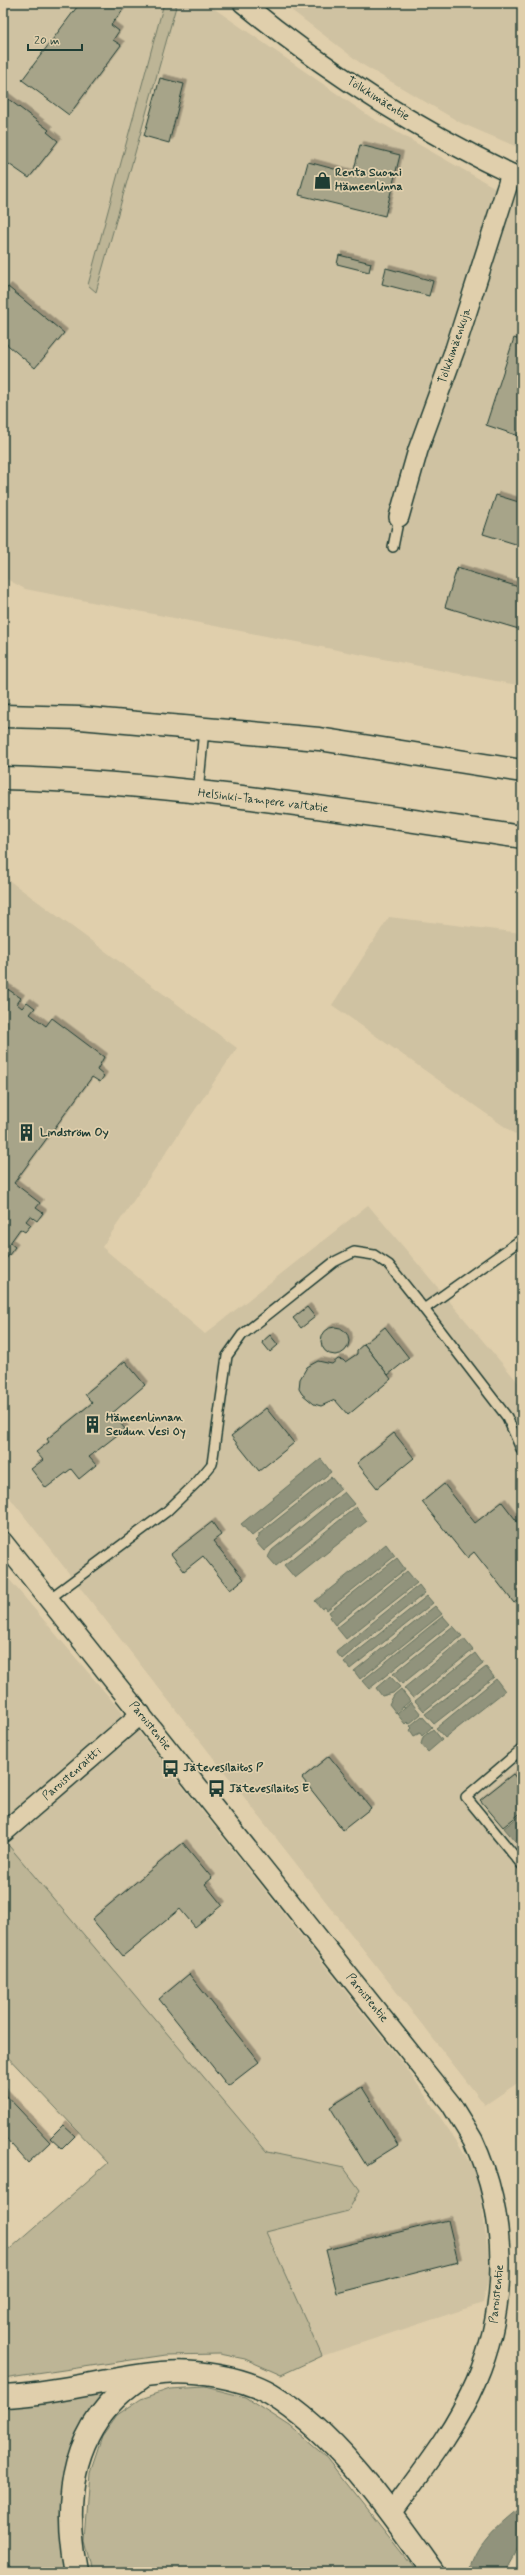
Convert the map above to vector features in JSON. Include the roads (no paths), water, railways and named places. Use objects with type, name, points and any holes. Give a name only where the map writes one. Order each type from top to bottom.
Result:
[{"type":"main road","points":[[3,716],[80,718],[319,739],[522,771]]},
{"type":"main road","name":"Helsinki-Tampere valtatie","points":[[3,778],[83,780],[198,793],[522,837]]},
{"type":"main road","points":[[3,2396],[143,2376],[199,2372],[232,2380],[270,2394],[310,2423],[358,2473],[391,2513],[433,2572]]},
{"type":"main road","points":[[77,2572],[72,2548],[72,2500],[80,2451],[88,2432],[110,2401],[143,2376]]},
{"type":"street","name":"Tölkkimäentie","points":[[243,3],[352,83],[421,126],[516,177]]},
{"type":"street","name":"Tölkkimäenkuja","points":[[399,517],[418,450],[516,177]]},
{"type":"street","name":"Paroistentie","points":[[3,1542],[451,2104],[472,2140],[485,2172],[497,2217],[501,2270],[494,2323],[488,2350],[476,2382],[448,2433],[391,2513]]},
{"type":"street","name":"Paroistenraitti","points":[[3,1833],[141,1714]]},
{"type":"lane","points":[[393,546],[399,517]]},
{"type":"lane","points":[[198,793],[204,729]]},
{"type":"lane","points":[[424,1309],[522,1239]]},
{"type":"lane","points":[[49,1599],[166,1512],[197,1482],[212,1464],[228,1356],[242,1335],[334,1262],[354,1252],[374,1255],[389,1265],[507,1417],[522,1451]]},
{"type":"lane","points":[[522,1749],[466,1797],[522,1865]]},
{"type":"place","name":"Renta Suomi Hämeenlinna","points":[[322,180]]},
{"type":"place","name":"Lindström Oy","points":[[27,1133]]},
{"type":"place","name":"Hämeenlinnan Seudun Vesi Oy","points":[[93,1425]]},
{"type":"place","name":"Jätevesilaitos P","points":[[170,1768]]},
{"type":"place","name":"Jätevesilaitos E","points":[[216,1789]]}]
